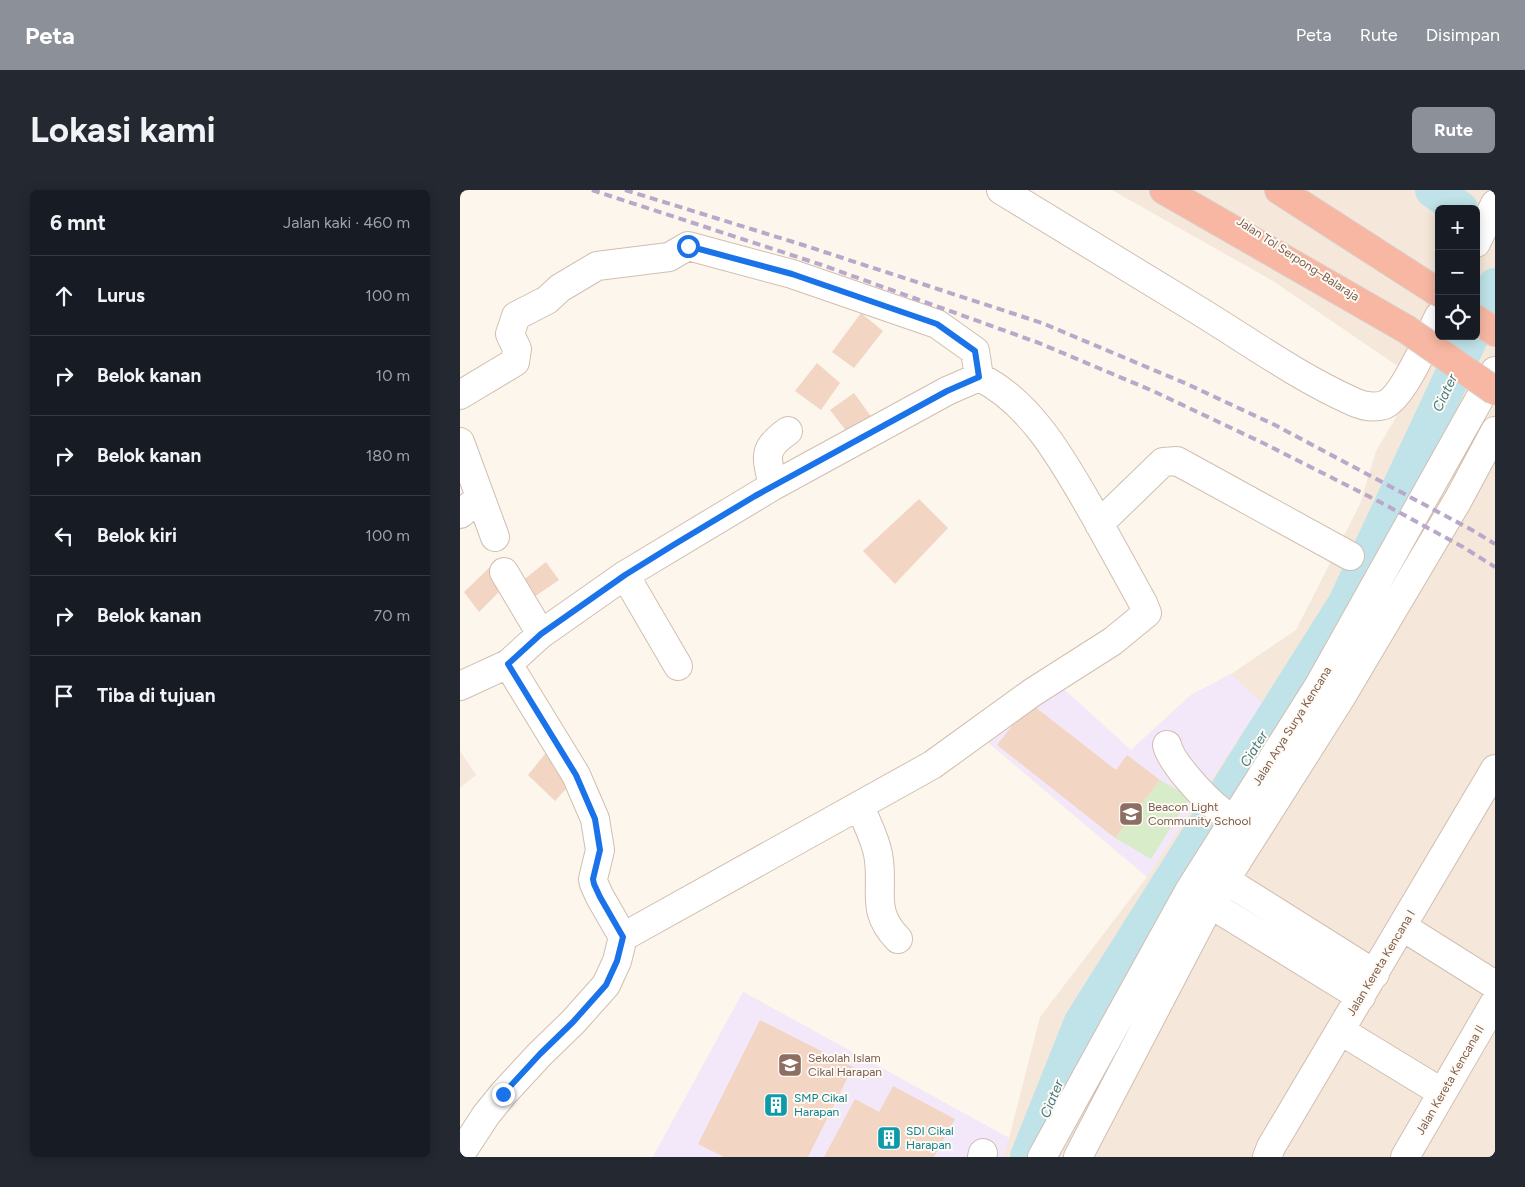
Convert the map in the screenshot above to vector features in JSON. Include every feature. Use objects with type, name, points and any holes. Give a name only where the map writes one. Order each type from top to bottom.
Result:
[{"type":"highway","points":[[1164,190],[1406,329],[1495,391]]},
{"type":"highway","name":"Jalan Tol Serpong–Balaraja","points":[[1190,190],[1406,329]]},
{"type":"highway","points":[[1279,190],[1435,290]]},
{"type":"highway","points":[[1309,190],[1435,290]]},
{"type":"highway","points":[[1480,322],[1495,332]]},
{"type":"street","points":[[1000,190],[1150,280],[1306,378],[1356,403],[1372,407],[1379,406],[1385,405],[1394,397],[1416,363],[1435,324]]},
{"type":"street","points":[[1480,235],[1494,206]]},
{"type":"street","points":[[460,395],[515,362],[517,349],[510,334],[516,316],[547,300],[560,288],[597,266],[670,258],[688,246],[792,274],[937,324],[975,351],[979,377]]},
{"type":"street","name":"Jalan Arya Surya Kencana","points":[[1215,874],[1222,810],[1329,693],[1381,574],[1495,371]]},
{"type":"street","points":[[460,686],[508,664],[541,634],[625,575],[773,486],[939,396],[979,377]]},
{"type":"street","points":[[623,937],[932,765],[1033,692],[1113,642],[1147,613],[1065,463],[1025,411],[992,383],[979,377]]},
{"type":"street","points":[[773,486],[768,452],[775,440],[788,431]]},
{"type":"street","name":"Jalan Arya Surya Kencana","points":[[1042,1157],[1199,898],[1329,693],[1458,500],[1495,431]]},
{"type":"street","points":[[460,442],[470,506],[495,536]]},
{"type":"street","points":[[1099,524],[1164,462],[1177,461],[1350,556]]},
{"type":"street","points":[[504,572],[541,634]]},
{"type":"street","points":[[625,575],[678,666]]},
{"type":"street","points":[[460,1155],[486,1115],[503,1094],[606,985],[617,961],[623,937],[594,884],[593,879],[600,850],[595,819],[576,775],[508,664]]},
{"type":"street","points":[[1166,745],[1172,758],[1222,810]]},
{"type":"street","name":"Jalan Kereta Kencana I","points":[[1267,1157],[1271,1147],[1403,928],[1495,769]]},
{"type":"street","points":[[860,806],[878,852],[881,913],[890,930],[898,939]]},
{"type":"street","points":[[1215,874],[1375,974]]},
{"type":"street","points":[[1199,898],[1361,997]]},
{"type":"street","name":"Jalan Arya Surya Kencana","points":[[1078,1157],[1199,898]]},
{"type":"street","points":[[1403,928],[1495,985]]},
{"type":"street","name":"Jalan Kereta Kencana II","points":[[1405,1157],[1441,1092],[1486,1038],[1495,1002]]},
{"type":"street","points":[[1341,1031],[1441,1092]]},
{"type":"shaded area","points":[[1112,190],[1495,190],[1495,1157],[653,1157],[743,992],[1009,1138],[1040,1017],[1147,877],[983,738],[1131,750],[1191,695],[1231,674],[1296,630],[1360,504],[1376,451],[1418,380],[1273,281]]},
{"type":"shaded area","name":"Beacon Light Community School","points":[[1231,674],[1262,703],[1147,877],[983,738],[1055,681],[1131,750],[1191,695]]},
{"type":"shaded area","points":[[460,751],[476,775],[460,788]]},
{"type":"shaded area","name":"Sekolah Islam Cikal Harapan","points":[[743,992],[1009,1138],[1004,1157],[653,1157]]},
{"type":"green space","points":[[1160,780],[1190,797],[1151,859],[1115,838]]},
{"type":"building","points":[[861,313],[883,331],[854,368],[832,352]]},
{"type":"building","points":[[817,363],[840,383],[821,410],[795,391]]},
{"type":"building","points":[[854,393],[873,419],[850,436],[830,410]]},
{"type":"building","points":[[919,499],[948,528],[895,584],[863,551]]},
{"type":"building","points":[[546,562],[559,580],[534,597],[522,581]]},
{"type":"building","points":[[492,565],[506,585],[479,612],[464,592]]},
{"type":"building","points":[[1030,703],[1116,770],[1127,755],[1160,780],[1115,838],[997,745]]},
{"type":"building","points":[[549,749],[573,781],[555,801],[528,775]]},
{"type":"building","name":"SMP Cikal Harapan","points":[[760,1020],[853,1067],[808,1157],[724,1157],[698,1144]]},
{"type":"building","name":"SDI Cikal Harapan","points":[[893,1086],[955,1119],[934,1157],[824,1157],[855,1099],[879,1112]]},
{"type":"waterway","name":"Ciater","points":[[1433,190],[1454,205]]},
{"type":"waterway","name":"Ciater","points":[[1480,318],[1495,286]]},
{"type":"waterway","name":"Ciater","points":[[1028,1157],[1082,1022],[1346,603],[1469,340]]},
{"type":"railway","points":[[592,190],[822,265],[1039,343],[1153,391],[1263,443],[1380,502],[1463,547],[1495,567]]},
{"type":"railway","points":[[625,190],[803,245],[1042,323],[1187,384],[1275,425],[1495,544]]},
{"type":"place","name":"Beacon Light Community School","points":[[1131,814]]},
{"type":"place","name":"Sekolah Islam Cikal Harapan","points":[[790,1065]]},
{"type":"place","name":"SMP Cikal Harapan","points":[[776,1105]]},
{"type":"place","name":"SDI Cikal Harapan","points":[[889,1138]]},
{"type":"route","points":[[503,1094],[606,985],[617,961],[623,937],[594,884],[593,879],[600,854],[595,819],[576,775],[508,664],[541,634],[625,575],[675,544],[755,496],[947,391],[979,377],[975,351],[937,324],[792,274],[688,246]]}]
